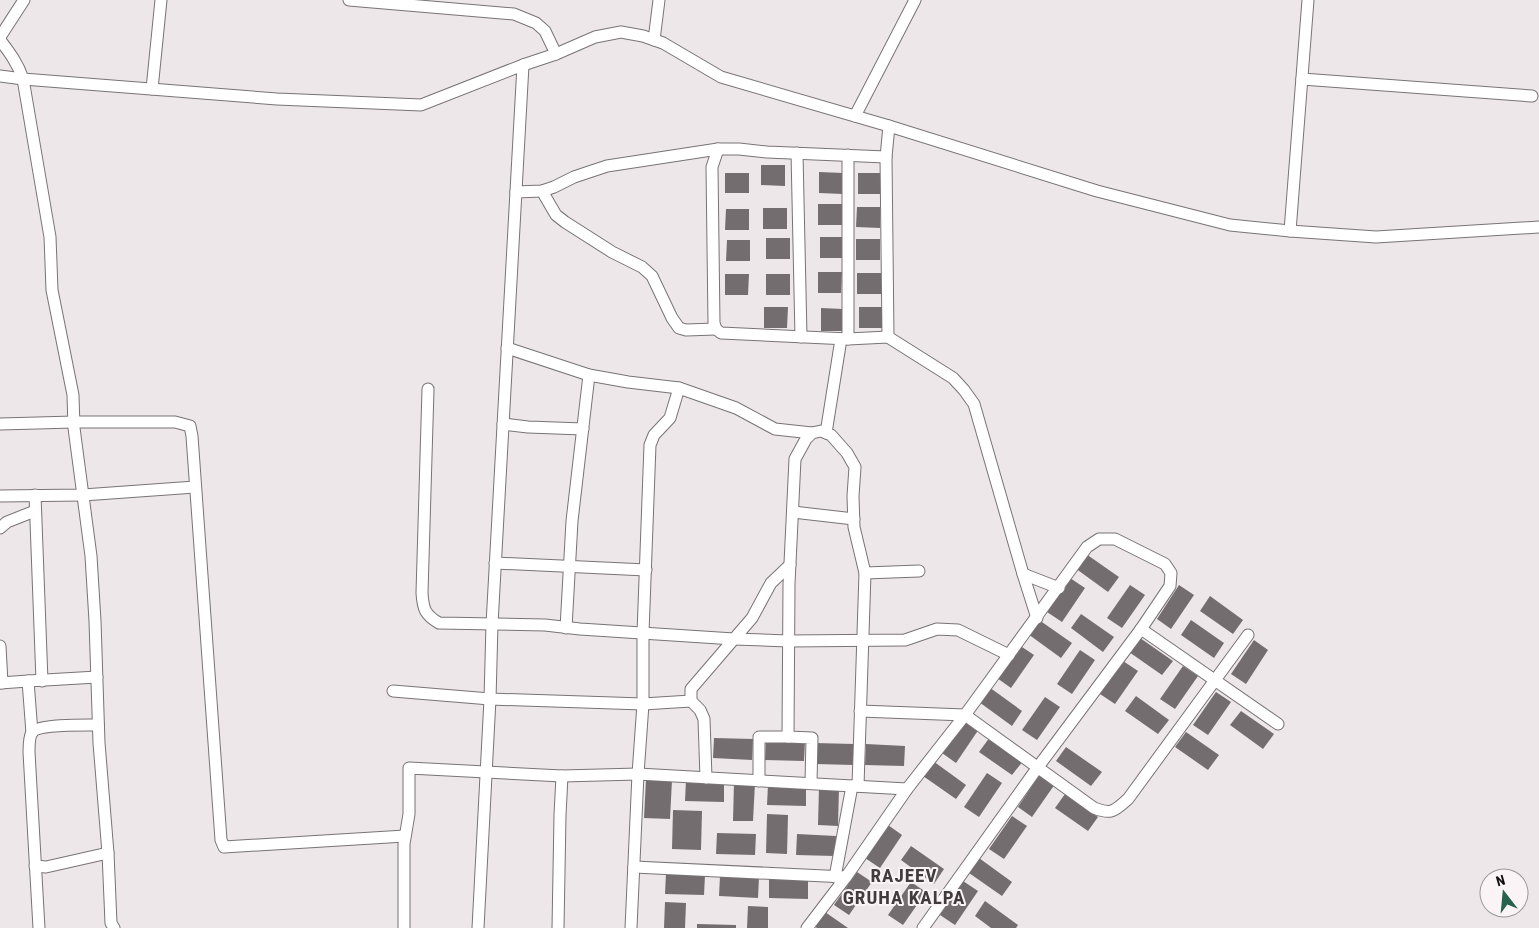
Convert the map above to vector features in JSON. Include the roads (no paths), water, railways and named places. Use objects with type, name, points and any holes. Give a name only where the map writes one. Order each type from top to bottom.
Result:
[{"type":"street","points":[[24,0],[0,39],[13,57],[23,80],[50,238],[52,290],[73,395],[74,422],[91,556],[98,724],[108,854],[111,923],[114,928]]},
{"type":"street","points":[[152,89],[161,0]]},
{"type":"street","points":[[349,0],[411,3],[514,14],[536,23],[545,31],[556,54]]},
{"type":"street","points":[[654,40],[659,0]]},
{"type":"street","points":[[855,116],[915,0]]},
{"type":"street","points":[[1290,231],[1308,0]]},
{"type":"street","points":[[0,76],[23,80],[277,99],[421,104],[556,54],[596,37],[621,32],[643,36],[663,43],[721,77],[889,126],[1106,194],[1230,225],[1376,237],[1539,228]]},
{"type":"street","points":[[478,928],[487,773],[495,563],[523,65]]},
{"type":"street","points":[[1302,79],[1532,96]]},
{"type":"street","points":[[888,337],[886,157],[889,126]]},
{"type":"street","points":[[516,192],[542,191],[574,177],[607,166],[718,149],[886,157]]},
{"type":"street","points":[[718,149],[712,167],[713,301],[716,328],[721,333],[845,339],[888,337],[953,378],[974,404],[1037,618]]},
{"type":"street","points":[[797,153],[801,337]]},
{"type":"street","points":[[826,433],[845,339],[848,155]]},
{"type":"street","points":[[542,191],[556,215],[565,222],[612,252],[642,267],[652,276],[672,318],[680,328],[686,330],[716,328]]},
{"type":"street","points":[[507,348],[589,375],[680,388],[736,408],[775,429],[812,433],[821,431],[831,435],[847,453],[855,466],[853,496],[854,527],[865,573],[855,786],[841,877]]},
{"type":"street","points":[[566,628],[572,521],[589,375]]},
{"type":"street","points":[[632,928],[638,774],[643,704],[643,633],[650,445],[654,435],[670,418],[680,388]]},
{"type":"street","points":[[428,389],[422,593],[423,608],[431,618],[439,623],[492,624],[788,641],[905,640],[936,629],[958,630],[1009,655]]},
{"type":"street","points":[[0,424],[175,422],[190,426],[221,840],[224,847],[405,836]]},
{"type":"street","points":[[503,424],[582,429]]},
{"type":"street","points":[[788,737],[788,641],[795,459],[806,439],[812,433]]},
{"type":"street","points":[[0,496],[83,495],[195,487]]},
{"type":"street","points":[[35,495],[42,681]]},
{"type":"street","points":[[0,528],[7,522],[35,511]]},
{"type":"street","points":[[793,512],[854,519]]},
{"type":"street","points":[[808,928],[841,877],[965,715],[1087,547],[1099,538],[1115,539],[1165,564],[1171,573],[1170,586],[1141,629],[1038,767],[923,928]]},
{"type":"street","points":[[495,563],[646,570]]},
{"type":"street","points":[[706,778],[704,719],[700,710],[691,701],[691,689],[752,618],[772,583],[790,565]]},
{"type":"street","points":[[865,573],[919,571]]},
{"type":"street","points":[[1023,574],[1058,588]]},
{"type":"street","points":[[1141,629],[1278,724]]},
{"type":"street","points":[[860,711],[965,715],[1094,808],[1105,812],[1116,810],[1128,799],[1248,635]]},
{"type":"street","points":[[0,646],[1,683],[97,677]]},
{"type":"street","points":[[28,681],[32,733],[29,752],[39,928]]},
{"type":"street","points":[[393,691],[490,699],[643,704],[691,701]]},
{"type":"street","points":[[32,733],[37,729],[48,727],[98,724]]},
{"type":"street","points":[[759,781],[759,737],[788,737],[812,738],[811,783]]},
{"type":"street","points":[[404,928],[405,836],[409,814],[409,768],[562,776],[638,774],[907,789]]},
{"type":"street","points":[[558,928],[562,776]]},
{"type":"street","points":[[35,866],[46,867],[108,854]]},
{"type":"street","points":[[634,867],[841,877]]},
{"type":"district","name":"RAJEEV GRUHA KALPA","points":[[904,886]]}]
